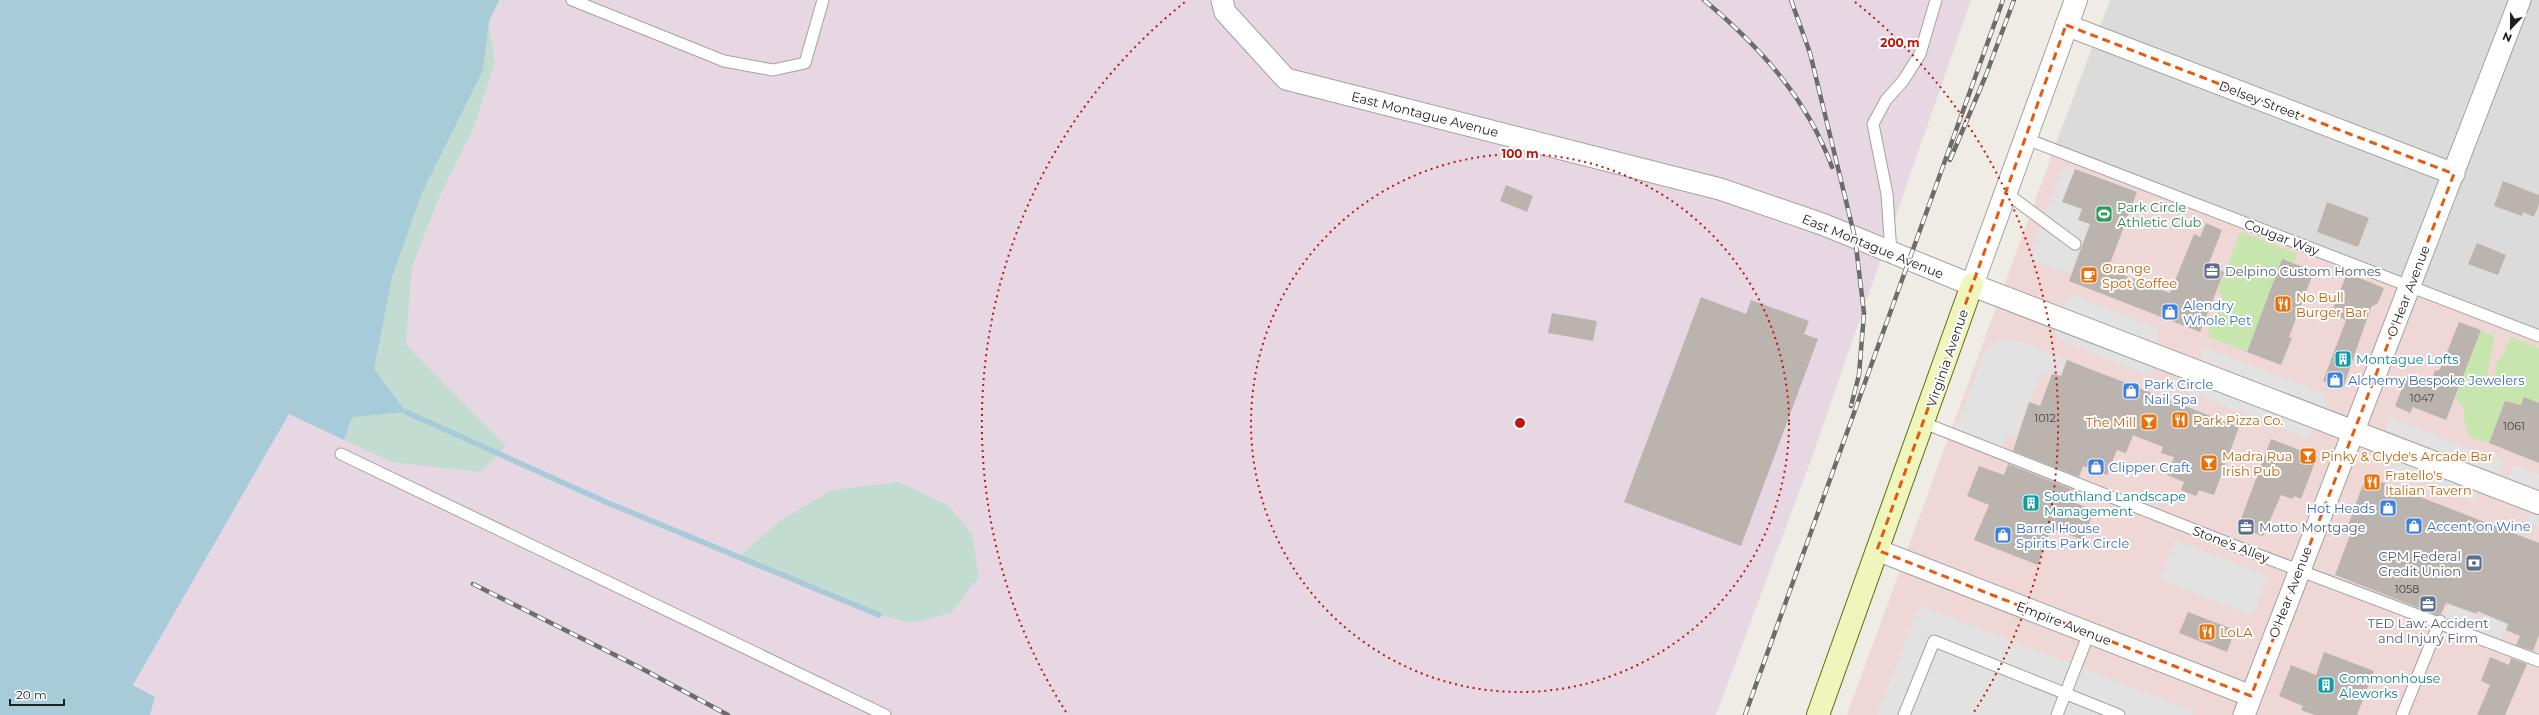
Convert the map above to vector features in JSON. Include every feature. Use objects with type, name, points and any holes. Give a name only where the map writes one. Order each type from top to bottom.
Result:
[{"type":"main road","name":"Virginia Avenue","points":[[1818,715],[1924,423],[1972,285]]},
{"type":"street","name":"East Montague Avenue","points":[[1222,0],[1225,12],[1286,79],[1720,189],[1822,224],[1972,285],[2539,503]]},
{"type":"street","name":"Virginia Avenue","points":[[1972,285],[2024,138],[2076,0]]},
{"type":"street","name":"O'Hear Avenue","points":[[2244,715],[2299,568],[2454,174],[2520,0]]},
{"type":"street","name":"Delsey Street","points":[[2066,25],[2454,174]]},
{"type":"street","name":"Empire Avenue","points":[[1877,550],[2251,696]]},
{"type":"lane","points":[[572,0],[724,61],[773,70],[805,64],[823,0]]},
{"type":"lane","points":[[1891,252],[1887,194],[1873,124],[1886,100],[1903,80],[1920,54],[1936,0]]},
{"type":"lane","name":"Cougar Way","points":[[2024,138],[2539,336]]},
{"type":"lane","points":[[2005,192],[2075,244]]},
{"type":"lane","name":"Stone's Alley","points":[[1924,423],[2243,549],[2299,568],[2440,621],[2539,661]]},
{"type":"lane","points":[[341,454],[885,715]]},
{"type":"lane","points":[[2402,715],[2440,621]]},
{"type":"lane","points":[[2058,715],[2089,633]]},
{"type":"lane","points":[[1904,715],[1934,641],[2119,715]]},
{"type":"highlighted area","points":[[2066,25],[2454,174],[2251,696],[1877,550]]},
{"type":"shaded area","points":[[500,0],[1971,0],[1811,460],[1716,715],[150,715],[155,697],[133,685],[289,413],[391,462],[406,345],[412,267],[439,198],[474,127],[495,63],[489,23]]},
{"type":"shaded area","points":[[2110,0],[2539,0],[2539,336],[2054,149]]},
{"type":"shaded area","points":[[2054,149],[2539,336],[2539,715],[1847,715]]},
{"type":"shaded area","points":[[2064,165],[2075,169],[2062,202],[2082,209],[2078,220],[2090,224],[2070,274],[2028,259]]},
{"type":"shaded area","points":[[2070,294],[2157,328],[2158,345],[2064,308]]},
{"type":"shaded area","points":[[2053,325],[2154,364],[2149,376],[2059,340]]},
{"type":"shaded area","points":[[2000,339],[2019,341],[2067,360],[2062,372],[2054,369],[2052,374],[2048,373],[2039,378],[2019,429],[2021,430],[2017,438],[2007,435],[2001,449],[1954,431],[1984,353],[1991,344]]},
{"type":"shaded area","points":[[2204,347],[2323,393],[2327,409],[2200,359]]},
{"type":"shaded area","points":[[2192,377],[2314,426],[2309,439],[2186,391]]},
{"type":"shaded area","points":[[2390,417],[2505,462],[2500,474],[2386,430]]},
{"type":"shaded area","points":[[2379,450],[2479,490],[2474,502],[2374,462]]},
{"type":"shaded area","points":[[2513,465],[2539,475],[2539,489],[2509,477]]},
{"type":"shaded area","points":[[2531,510],[2539,513],[2539,527],[2527,522]]},
{"type":"shaded area","points":[[2175,540],[2268,576],[2252,616],[2160,580]]},
{"type":"shaded area","points":[[2450,603],[2477,614],[2472,630],[2444,619]]},
{"type":"shaded area","points":[[1919,605],[2194,711],[2193,715],[1877,715]]},
{"type":"shaded area","points":[[2483,613],[2508,623],[2501,641],[2476,631]]},
{"type":"green space","points":[[477,0],[500,0],[489,23],[495,63],[474,127],[439,198],[412,267],[406,345],[506,446],[481,472],[391,462],[289,414]]},
{"type":"green space","points":[[2240,232],[2298,254],[2294,263],[2282,259],[2247,352],[2207,336],[2222,296],[2218,292]]},
{"type":"green space","points":[[2481,330],[2493,335],[2494,342],[2487,372],[2489,379],[2492,380],[2496,373],[2495,363],[2502,357],[2511,337],[2539,348],[2539,403],[2524,397],[2520,406],[2505,401],[2489,443],[2470,437],[2464,420],[2464,409],[2455,397]]},
{"type":"green space","points":[[899,482],[949,506],[972,534],[979,577],[951,613],[911,623],[879,615],[739,557],[780,521],[832,490]]},
{"type":"water","points":[[0,0],[499,0],[489,20],[483,70],[422,193],[392,277],[374,369],[406,412],[352,417],[344,440],[289,414],[133,685],[155,697],[150,715],[0,715]]},
{"type":"building","points":[[2075,169],[2137,192],[2108,269],[2170,293],[2194,234],[2200,237],[2206,223],[2222,230],[2208,265],[2224,272],[2200,332],[2069,281],[2090,224],[2078,220],[2082,209],[2062,202]]},
{"type":"building","points":[[2503,181],[2539,195],[2539,204],[2534,217],[2523,212],[2522,216],[2494,206]]},
{"type":"building","points":[[1506,185],[1533,196],[1527,212],[1500,201]]},
{"type":"building","points":[[2327,202],[2369,218],[2358,247],[2317,232]]},
{"type":"building","points":[[2477,243],[2506,255],[2498,275],[2468,264]]},
{"type":"building","name":"No Bull Burger Bar","points":[[2282,259],[2314,271],[2289,337],[2292,338],[2281,365],[2247,352]]},
{"type":"building","points":[[2347,273],[2384,288],[2378,303],[2371,307],[2343,388],[2323,381],[2346,320],[2331,314]]},
{"type":"building","points":[[1701,297],[1746,314],[1751,300],[1809,321],[1804,334],[1818,339],[1741,546],[1624,502]]},
{"type":"building","points":[[1552,313],[1597,321],[1593,341],[1548,333]]},
{"type":"building","points":[[2459,322],[2481,330],[2446,420],[2413,407],[2410,413],[2395,406],[2407,376],[2429,386],[2435,371],[2439,370],[2441,367]]},
{"type":"building","points":[[2067,360],[2239,427],[2214,495],[2199,490],[2196,496],[2181,490],[2184,482],[2167,475],[2174,457],[2161,453],[2163,447],[2133,435],[2126,453],[2117,450],[2107,475],[2083,466],[2079,477],[2013,451],[2029,402],[2040,406],[2052,374],[2061,376]]},
{"type":"building","points":[[2524,397],[2539,403],[2539,463],[2489,443],[2505,401],[2521,405]]},
{"type":"building","points":[[2271,439],[2317,457],[2301,499],[2294,496],[2292,499],[2281,495],[2263,536],[2238,527]]},
{"type":"building","points":[[2008,464],[2074,490],[2070,501],[2094,510],[2083,540],[2051,528],[2038,565],[1974,540],[1989,505],[1967,496],[1979,466],[2004,475]]},
{"type":"building","points":[[2366,476],[2539,543],[2539,635],[2533,651],[2516,645],[2520,636],[2506,630],[2508,624],[2477,611],[2477,614],[2446,603],[2441,614],[2437,615],[2335,575],[2350,535],[2345,534]]},
{"type":"building","name":"LoLA","points":[[2188,612],[2235,630],[2227,652],[2179,633]]},
{"type":"building","name":"Commonhouse Aleworks","points":[[2324,652],[2374,671],[2357,715],[2315,715],[2301,710],[2303,706],[2279,696],[2291,665],[2316,675]]},
{"type":"building","points":[[2490,657],[2509,665],[2511,658],[2527,664],[2505,715],[2477,715],[2490,685],[2481,681]]},
{"type":"waterway","points":[[406,412],[606,502],[879,615]]},
{"type":"railway","points":[[1704,0],[1744,36],[1779,75],[1809,118],[1822,142],[1832,167]]},
{"type":"railway","points":[[1791,0],[1810,53],[1855,238],[1864,313],[1859,375],[1851,406]]},
{"type":"railway","points":[[1745,715],[2003,0]]},
{"type":"railway","points":[[1950,160],[1986,75],[2014,0]]},
{"type":"railway","points":[[473,584],[637,666],[728,715]]},
{"type":"place","name":"Park Circle Athletic Club","points":[[2104,214]]},
{"type":"place","name":"Delpino Custom Homes","points":[[2212,271]]},
{"type":"place","name":"Orange Spot Coffee","points":[[2089,275]]},
{"type":"place","name":"No Bull Burger Bar","points":[[2283,304]]},
{"type":"place","name":"Alendry Whole Pet","points":[[2170,312]]},
{"type":"place","name":"Montague Lofts","points":[[2343,359]]},
{"type":"place","name":"Alchemy Bespoke Jewelers","points":[[2335,380]]},
{"type":"place","name":"Park Circle Nail Spa","points":[[2131,391]]},
{"type":"place","name":"Park Pizza Co.","points":[[2180,420]]},
{"type":"place","name":"The Mill","points":[[2149,422]]},
{"type":"place","name":"Pinky & Clyde's Arcade Bar","points":[[2308,456]]},
{"type":"place","name":"Madra Rua Irish Pub","points":[[2209,463]]},
{"type":"place","name":"Clipper Craft","points":[[2096,467]]},
{"type":"place","name":"Fratello's Italian Tavern","points":[[2372,482]]},
{"type":"place","name":"Southland Landscape Management","points":[[2031,503]]},
{"type":"place","name":"Hot Heads","points":[[2388,508]]},
{"type":"place","name":"Accent on Wine","points":[[2414,526]]},
{"type":"place","name":"Motto Mortgage","points":[[2246,527]]},
{"type":"place","name":"Barrel House Spirits Park Circle","points":[[2003,535]]},
{"type":"place","name":"CPM Federal Credit Union","points":[[2474,563]]},
{"type":"place","name":"TED Law: Accident and Injury Firm","points":[[2428,604]]},
{"type":"place","name":"LoLA","points":[[2207,632]]},
{"type":"place","name":"Commonhouse Aleworks","points":[[2326,685]]}]
